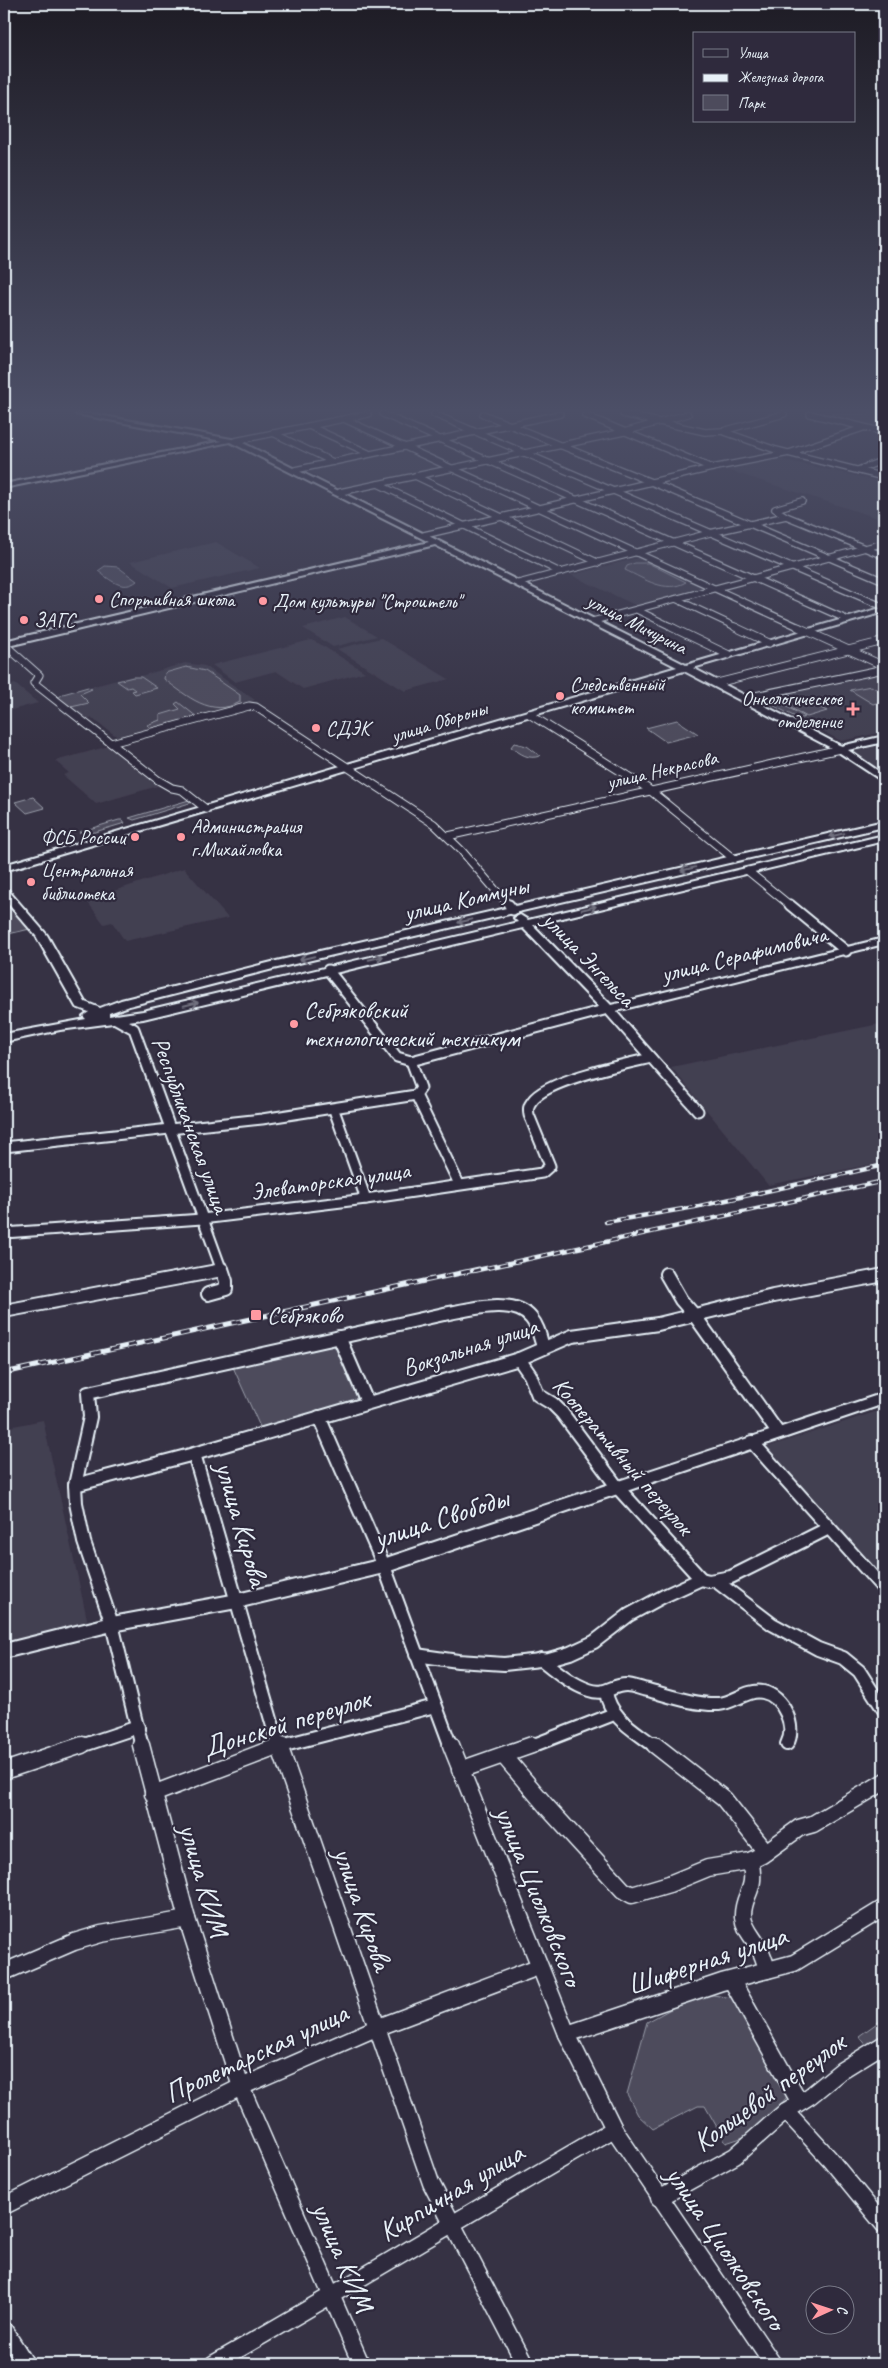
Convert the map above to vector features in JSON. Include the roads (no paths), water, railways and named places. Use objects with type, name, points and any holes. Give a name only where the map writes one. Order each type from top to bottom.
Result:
[{"type":"street","name":"улица Мичурина","points":[[404,525],[717,683],[840,749],[884,779]]},
{"type":"street","points":[[461,525],[560,572]]},
{"type":"street","points":[[424,535],[470,525]]},
{"type":"street","points":[[519,525],[600,563]]},
{"type":"street","points":[[575,525],[851,651],[884,668]]},
{"type":"street","points":[[633,525],[848,620]]},
{"type":"street","points":[[692,525],[884,608]]},
{"type":"street","points":[[519,583],[742,525]]},
{"type":"street","points":[[752,525],[884,580]]},
{"type":"street","points":[[807,525],[884,556]]},
{"type":"street","points":[[4,644],[436,542]]},
{"type":"street","points":[[593,621],[884,543]]},
{"type":"street","points":[[676,599],[769,643]]},
{"type":"street","name":"улица Обороны","points":[[4,868],[348,768],[884,608]]},
{"type":"street","points":[[637,610],[729,655]]},
{"type":"street","points":[[717,683],[851,651],[884,641]]},
{"type":"street","points":[[4,644],[39,675],[34,683],[164,784],[177,790],[182,790],[206,809]]},
{"type":"street","points":[[745,698],[884,668]]},
{"type":"street","name":"улица Энгельса","points":[[111,743],[249,706],[262,710],[422,816],[448,836],[513,910],[608,1010],[698,1111]]},
{"type":"street","points":[[529,714],[652,791],[846,951]]},
{"type":"street","name":"улица Некрасова","points":[[448,836],[884,740]]},
{"type":"street","name":"улица Коммуны","points":[[60,1026],[133,1001],[884,824]]},
{"type":"street","name":"улица Коммуны","points":[[4,1038],[60,1026],[143,1015],[884,838]]},
{"type":"street","points":[[4,892],[42,935],[80,1004],[120,1019],[134,1029],[135,1022],[143,1015]]},
{"type":"street","name":"улица Серафимовича","points":[[411,1061],[884,941]]},
{"type":"street","points":[[4,1147],[170,1131],[334,1110],[416,1095],[422,1088],[411,1061],[397,1057],[328,970]]},
{"type":"street","points":[[133,1001],[130,1010],[134,1014],[143,1015]]},
{"type":"street","points":[[120,1019],[123,1010],[133,1001]]},
{"type":"street","points":[[60,1026],[78,1012],[80,1004]]},
{"type":"street","name":"Республиканская улица","points":[[134,1029],[222,1270],[226,1289],[208,1294]]},
{"type":"street","name":"Элеваторская улица","points":[[4,1233],[202,1219],[366,1199],[542,1173],[547,1170],[549,1162],[528,1112],[529,1102],[539,1092],[561,1082],[651,1058]]},
{"type":"street","points":[[416,1095],[459,1184]]},
{"type":"street","points":[[334,1110],[366,1199]]},
{"type":"street","points":[[4,1311],[222,1270]]},
{"type":"street","points":[[666,1274],[681,1300],[695,1316],[778,1434]]},
{"type":"street","name":"Вокзальная улица","points":[[75,1485],[194,1454],[519,1359],[543,1346],[586,1333],[658,1324],[773,1296],[884,1274]]},
{"type":"street","points":[[367,1402],[339,1337],[444,1314],[502,1306],[527,1313],[532,1318],[543,1346]]},
{"type":"street","name":"улица КИМ","points":[[339,1337],[88,1393],[89,1424],[75,1485],[84,1542],[112,1624],[153,1794],[187,1919],[241,2087],[361,2364]]},
{"type":"street","name":"Кооперативный переулок","points":[[519,1359],[530,1375],[538,1395],[553,1404],[562,1414],[618,1488],[701,1579]]},
{"type":"street","name":"улица Свободы","points":[[4,1651],[112,1624],[237,1601],[384,1566],[884,1398]]},
{"type":"street","name":"улица Циолковского","points":[[319,1417],[384,1566],[460,1770],[538,1967],[567,2034],[614,2129],[773,2364]]},
{"type":"street","points":[[752,1442],[884,1589]]},
{"type":"street","name":"улица Кирова","points":[[194,1454],[279,1746],[431,2183],[525,2364]]},
{"type":"street","points":[[416,1655],[468,1663],[509,1663],[573,1653],[592,1644],[630,1615],[650,1603],[701,1579],[716,1581],[732,1577],[829,1528]]},
{"type":"street","points":[[716,1581],[772,1624],[818,1649],[843,1658],[859,1671],[884,1710]]},
{"type":"street","points":[[541,1659],[578,1685],[596,1693],[606,1692],[617,1685],[626,1685],[717,1704],[764,1692],[776,1701],[792,1730],[790,1741],[787,1744]]},
{"type":"street","points":[[606,1692],[608,1704],[614,1714],[724,1800],[766,1852]]},
{"type":"street","name":"Донской переулок","points":[[153,1794],[279,1746],[435,1706]]},
{"type":"street","points":[[460,1770],[504,1756],[614,1714]]},
{"type":"street","points":[[4,1771],[138,1727]]},
{"type":"street","points":[[504,1756],[566,1830],[623,1890],[632,1895],[669,1884],[708,1868],[750,1861],[799,1828],[813,1824],[884,1782]]},
{"type":"street","points":[[750,1861],[754,1873],[753,1888],[743,1914],[745,1928],[759,1947],[767,1970]]},
{"type":"street","name":"Шиферная улица","points":[[567,2034],[722,1982],[732,1981],[794,1963],[884,1908]]},
{"type":"street","points":[[4,1972],[74,1942],[102,1934],[187,1919]]},
{"type":"street","name":"Пролетарская улица","points":[[4,2206],[241,2087],[376,2028],[538,1967]]},
{"type":"street","points":[[732,1981],[793,2106],[829,2158],[884,2225]]},
{"type":"street","name":"Кольцевой переулок","points":[[659,2198],[735,2156],[793,2106],[810,2096],[842,2070],[884,2044]]},
{"type":"street","name":"Кирпичная улица","points":[[213,2364],[332,2296],[452,2222],[614,2129]]},
{"type":"street","points":[[4,2330],[26,2364]]},
{"type":"railway","points":[[606,1222],[695,1207],[884,1165]]},
{"type":"railway","points":[[473,1271],[884,1181]]},
{"type":"railway","points":[[4,1373],[479,1269]]},
{"type":"place","name":"Спортивная школа","points":[[99,599]]},
{"type":"place","name":"Дом культуры \"Строитель\"","points":[[263,601]]},
{"type":"place","name":"ЗАГС","points":[[24,620]]},
{"type":"place","name":"Следственный комитет","points":[[560,696]]},
{"type":"place","name":"Онкологическое отделение","points":[[853,709]]},
{"type":"place","name":"СДЭК","points":[[316,728]]},
{"type":"place","name":"ФСБ России","points":[[135,837]]},
{"type":"place","name":"Администрация г.Михайловка","points":[[181,837]]},
{"type":"place","name":"Центральная библиотека","points":[[31,882]]},
{"type":"place","name":"Себряковский технологический техникум","points":[[294,1024]]},
{"type":"place","name":"Себряково","points":[[256,1315]]}]
